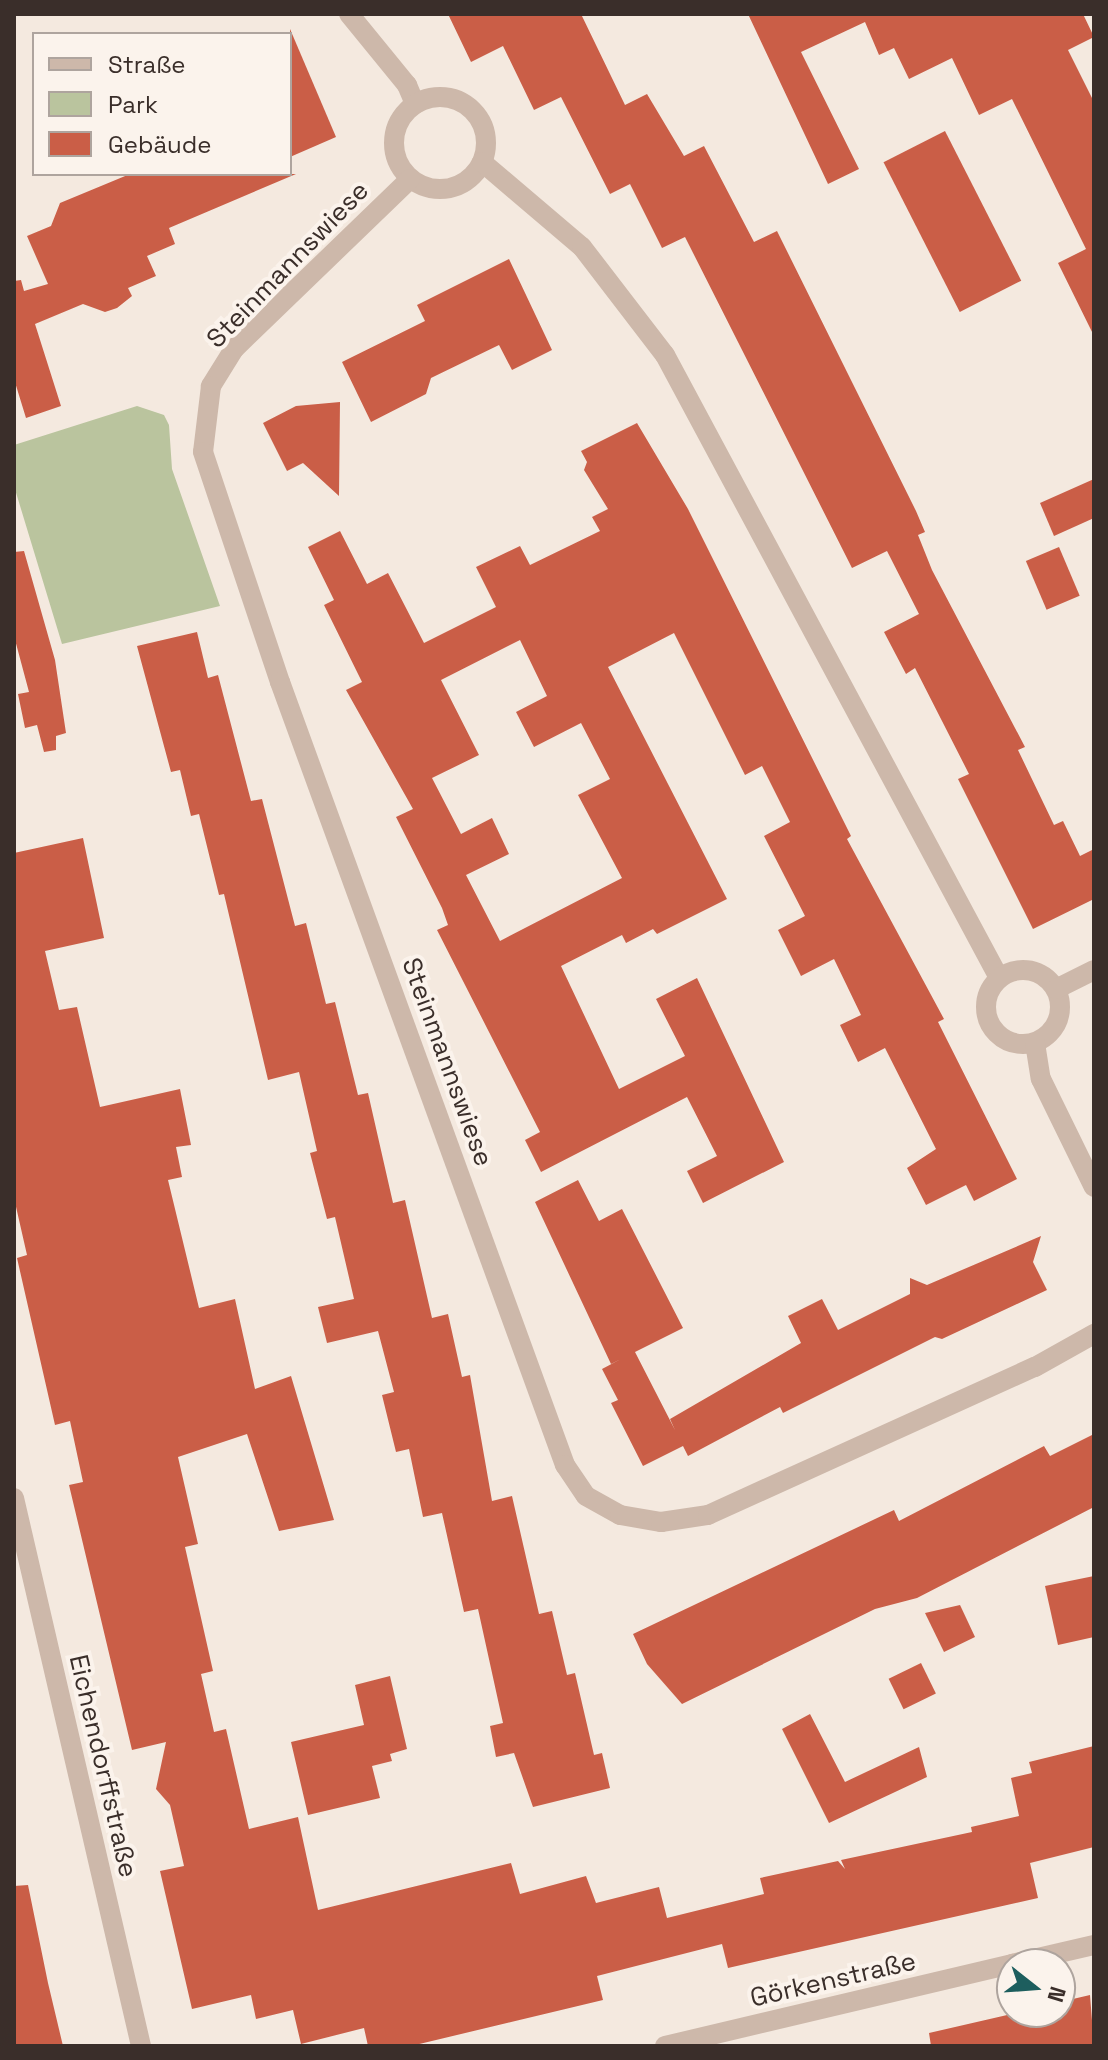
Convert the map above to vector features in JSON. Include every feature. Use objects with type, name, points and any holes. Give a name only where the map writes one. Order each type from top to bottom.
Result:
[{"type":"street","points":[[349,14],[407,85],[415,104],[434,97],[470,108],[482,124],[482,162],[458,186],[425,187],[410,179]]},
{"type":"street","name":"Steinmannswiese","points":[[415,104],[395,131],[399,165],[410,179],[234,349],[211,386],[203,452],[280,682],[565,1465],[586,1496],[620,1515],[661,1522],[708,1515],[1072,1350],[1094,1334]]},
{"type":"street","points":[[482,162],[582,247],[665,355],[999,978]]},
{"type":"street","points":[[1056,989],[1094,970]]},
{"type":"street","points":[[1011,972],[1037,972],[1056,989],[1058,1021],[1035,1043],[1020,1045],[993,1030],[986,1003],[999,978],[1011,972]]},
{"type":"street","points":[[1035,1043],[1041,1079],[1094,1187]]},
{"type":"street","name":"Eichendorffstraße","points":[[14,1498],[141,2046]]},
{"type":"street","name":"Görkenstraße","points":[[665,2046],[996,1968]]},
{"type":"green space","points":[[137,406],[164,415],[169,425],[172,469],[220,606],[62,644],[14,486],[14,445]]},
{"type":"building","points":[[448,14],[581,14],[625,105],[647,94],[684,156],[704,146],[754,242],[777,231],[916,511],[925,532],[918,535],[932,570],[1025,747],[1018,750],[1054,825],[1063,821],[1080,856],[1094,849],[1094,899],[1033,929],[958,779],[969,774],[915,668],[906,674],[884,632],[919,614],[887,551],[852,568],[685,237],[662,248],[630,184],[610,194],[561,97],[534,110],[503,46],[471,62]]},
{"type":"building","points":[[748,14],[1083,14],[1094,37],[1068,50],[1094,102],[1094,336],[1058,263],[1086,249],[1012,99],[979,115],[952,58],[909,79],[894,48],[879,55],[865,22],[801,52],[859,169],[828,184]]},
{"type":"building","points":[[292,34],[336,137],[292,156]]},
{"type":"building","points":[[945,131],[1021,281],[960,312],[884,162]]},
{"type":"building","points":[[125,176],[291,176],[169,228],[175,244],[147,256],[156,276],[128,288],[132,296],[117,308],[105,312],[83,304],[35,324],[61,406],[26,418],[14,379],[14,281],[21,280],[24,291],[48,284],[27,236],[51,226],[60,203]]},
{"type":"building","points":[[509,259],[552,350],[512,370],[499,345],[431,378],[426,394],[371,422],[342,362],[425,321],[417,305]]},
{"type":"building","points":[[340,402],[339,496],[303,463],[287,471],[263,423],[296,406]]},
{"type":"building","points":[[637,423],[688,509],[851,836],[847,839],[944,1019],[938,1022],[1017,1179],[974,1201],[966,1185],[926,1205],[907,1168],[936,1149],[885,1048],[858,1062],[840,1025],[861,1015],[834,959],[801,976],[778,930],[805,916],[764,836],[790,822],[762,766],[745,775],[674,633],[608,667],[727,899],[657,934],[653,929],[626,943],[622,935],[561,966],[619,1089],[685,1056],[656,999],[697,978],[784,1162],[703,1203],[687,1171],[717,1156],[687,1097],[541,1172],[525,1140],[540,1132],[437,930],[448,925],[442,908],[396,817],[413,809],[346,690],[362,682],[324,605],[334,600],[308,547],[340,531],[367,584],[388,573],[424,643],[496,607],[476,567],[520,546],[530,565],[600,531],[592,517],[608,509],[584,470],[587,462],[581,451]],"holes":[[[520,640],[547,696],[516,712],[534,747],[581,723],[610,779],[578,795],[622,878],[500,941],[466,875],[509,854],[492,818],[461,834],[432,778],[479,755],[441,680]]]},
{"type":"building","points":[[1094,479],[1094,518],[1054,536],[1040,503]]},
{"type":"building","points":[[1059,547],[1080,596],[1047,610],[1026,561]]},
{"type":"building","points":[[24,551],[55,660],[66,733],[56,736],[56,750],[44,752],[37,725],[25,728],[18,694],[29,692],[14,636],[14,552]]},
{"type":"building","points":[[197,632],[208,678],[218,675],[251,801],[262,799],[295,926],[306,923],[326,1004],[335,1002],[358,1095],[368,1093],[393,1203],[405,1200],[432,1318],[448,1314],[462,1377],[470,1375],[492,1501],[512,1496],[539,1614],[552,1611],[567,1675],[575,1673],[594,1755],[602,1753],[610,1788],[533,1807],[514,1753],[496,1757],[490,1726],[503,1723],[478,1609],[464,1612],[442,1513],[423,1517],[409,1449],[396,1452],[382,1395],[394,1392],[378,1331],[327,1343],[318,1307],[354,1299],[335,1217],[327,1219],[310,1153],[317,1151],[299,1072],[268,1080],[224,894],[219,895],[199,814],[191,816],[180,770],[171,772],[137,646]]},
{"type":"building","points":[[83,838],[104,938],[45,951],[59,1010],[77,1007],[100,1107],[180,1089],[191,1145],[176,1147],[182,1177],[168,1180],[199,1308],[235,1299],[255,1389],[291,1376],[334,1520],[279,1531],[247,1434],[178,1457],[198,1544],[185,1547],[213,1671],[201,1674],[214,1732],[226,1729],[249,1829],[298,1817],[318,1910],[511,1863],[520,1894],[586,1876],[596,1903],[659,1887],[667,1918],[764,1894],[760,1878],[838,1861],[845,1869],[841,1860],[972,1832],[971,1827],[1019,1816],[1011,1778],[1032,1773],[1029,1762],[1094,1746],[1094,1847],[1030,1863],[1038,1898],[728,1968],[722,1944],[597,1976],[603,2000],[411,2046],[368,2046],[364,2028],[301,2044],[293,2010],[256,2019],[251,1995],[192,2009],[160,1871],[184,1866],[170,1805],[156,1789],[166,1742],[132,1750],[69,1485],[83,1482],[70,1421],[55,1425],[17,1258],[27,1255],[14,1198],[14,853]]},
{"type":"building","points":[[578,1180],[599,1221],[622,1209],[683,1328],[635,1352],[675,1430],[670,1419],[801,1343],[788,1316],[822,1299],[838,1330],[910,1294],[910,1278],[927,1285],[1041,1236],[1033,1262],[1047,1290],[942,1339],[935,1337],[783,1413],[780,1407],[688,1456],[683,1446],[643,1466],[611,1403],[618,1400],[602,1369],[621,1359],[611,1364],[535,1202]]},
{"type":"building","points":[[1094,1434],[1094,1507],[917,1598],[875,1609],[682,1704],[647,1664],[633,1634],[894,1510],[899,1521],[1044,1446],[1050,1456]]},
{"type":"building","points":[[1094,1576],[1094,1637],[1058,1645],[1045,1586]]},
{"type":"building","points":[[960,1605],[975,1637],[944,1652],[925,1613]]},
{"type":"building","points":[[921,1663],[936,1694],[904,1709],[889,1679]]},
{"type":"building","points":[[390,1676],[407,1749],[390,1754],[392,1761],[372,1766],[380,1798],[308,1815],[291,1742],[364,1725],[355,1685]]},
{"type":"building","points":[[810,1714],[845,1782],[919,1747],[927,1777],[829,1823],[782,1729]]},
{"type":"building","points":[[28,1885],[63,2046],[14,2046],[14,1886]]},
{"type":"building","points":[[1090,1995],[1094,2046],[931,2046],[929,2033],[996,2018],[996,2028],[1076,2028],[1076,1998]]}]
